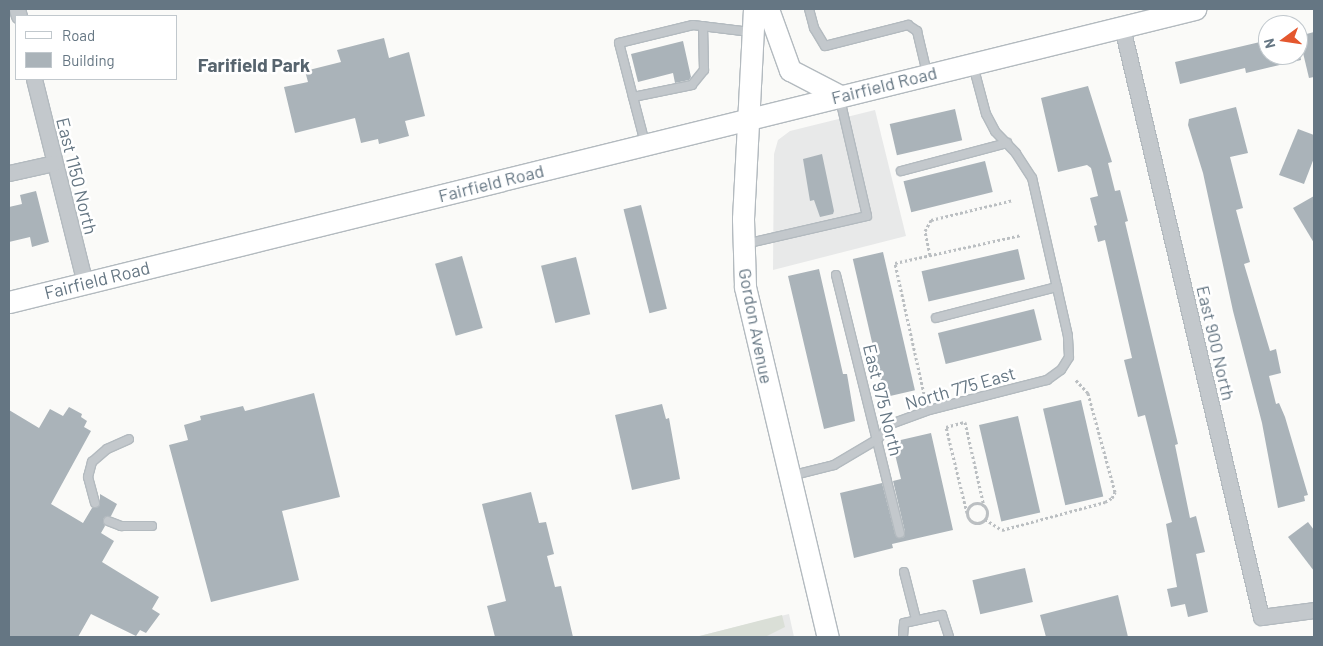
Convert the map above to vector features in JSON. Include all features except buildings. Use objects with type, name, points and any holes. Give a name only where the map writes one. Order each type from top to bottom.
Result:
[{"type":"main road","name":"Gordon Avenue","points":[[754,9],[746,119],[743,244],[745,287],[828,637]]},
{"type":"main road","points":[[768,9],[790,70],[840,96]]},
{"type":"main road","name":"Fairfield Road","points":[[9,302],[1195,9]]},
{"type":"street","name":"East 900 North","points":[[1122,27],[1262,616],[1314,610]]},
{"type":"street","name":"East 1150 North","points":[[34,80],[84,283]]},
{"type":"street","points":[[9,173],[54,163]]},
{"type":"lane","points":[[809,9],[814,28],[826,46],[908,25],[917,31],[928,74]]},
{"type":"lane","points":[[645,145],[619,43],[693,24],[753,33]]},
{"type":"lane","points":[[633,96],[692,85],[704,70],[703,26]]},
{"type":"lane","points":[[936,318],[1057,287],[1032,178],[1007,143],[995,131],[986,114],[972,63]]},
{"type":"lane","points":[[743,244],[867,216],[840,96]]},
{"type":"lane","points":[[901,171],[1007,143]]},
{"type":"lane","name":"East 975 North","points":[[836,275],[900,533]]},
{"type":"lane","name":"North 775 East","points":[[789,476],[834,465],[878,439],[891,424],[929,410],[1047,380],[1061,370],[1069,357],[1068,336],[1057,287]]},
{"type":"lane","points":[[94,503],[88,477],[92,462],[107,449],[129,438]]},
{"type":"lane","points":[[108,521],[121,526],[152,526]]},
{"type":"lane","points":[[904,572],[916,619]]},
{"type":"lane","points":[[903,637],[904,623],[942,615],[949,637]]},
{"type":"path","points":[[930,255],[925,231],[931,220],[1013,200]]},
{"type":"path","points":[[924,394],[895,263],[1021,235]]},
{"type":"path","points":[[985,519],[1002,530],[1105,502],[1112,498],[1115,492],[1088,393],[1075,379]]},
{"type":"path","points":[[965,422],[984,506],[985,519],[974,523],[967,513],[946,426],[965,422]]},
{"type":"path","points":[[967,513],[974,504],[984,506]]},
{"type":"shaded area","points":[[875,110],[906,236],[773,270],[774,154],[778,140],[790,131]]},
{"type":"shaded area","points":[[789,614],[794,637],[695,637]]},
{"type":"shaded area","points":[[782,615],[785,627],[765,637],[696,637]]},
{"type":"district","name":"Farifield Park","points":[[254,65]]}]
